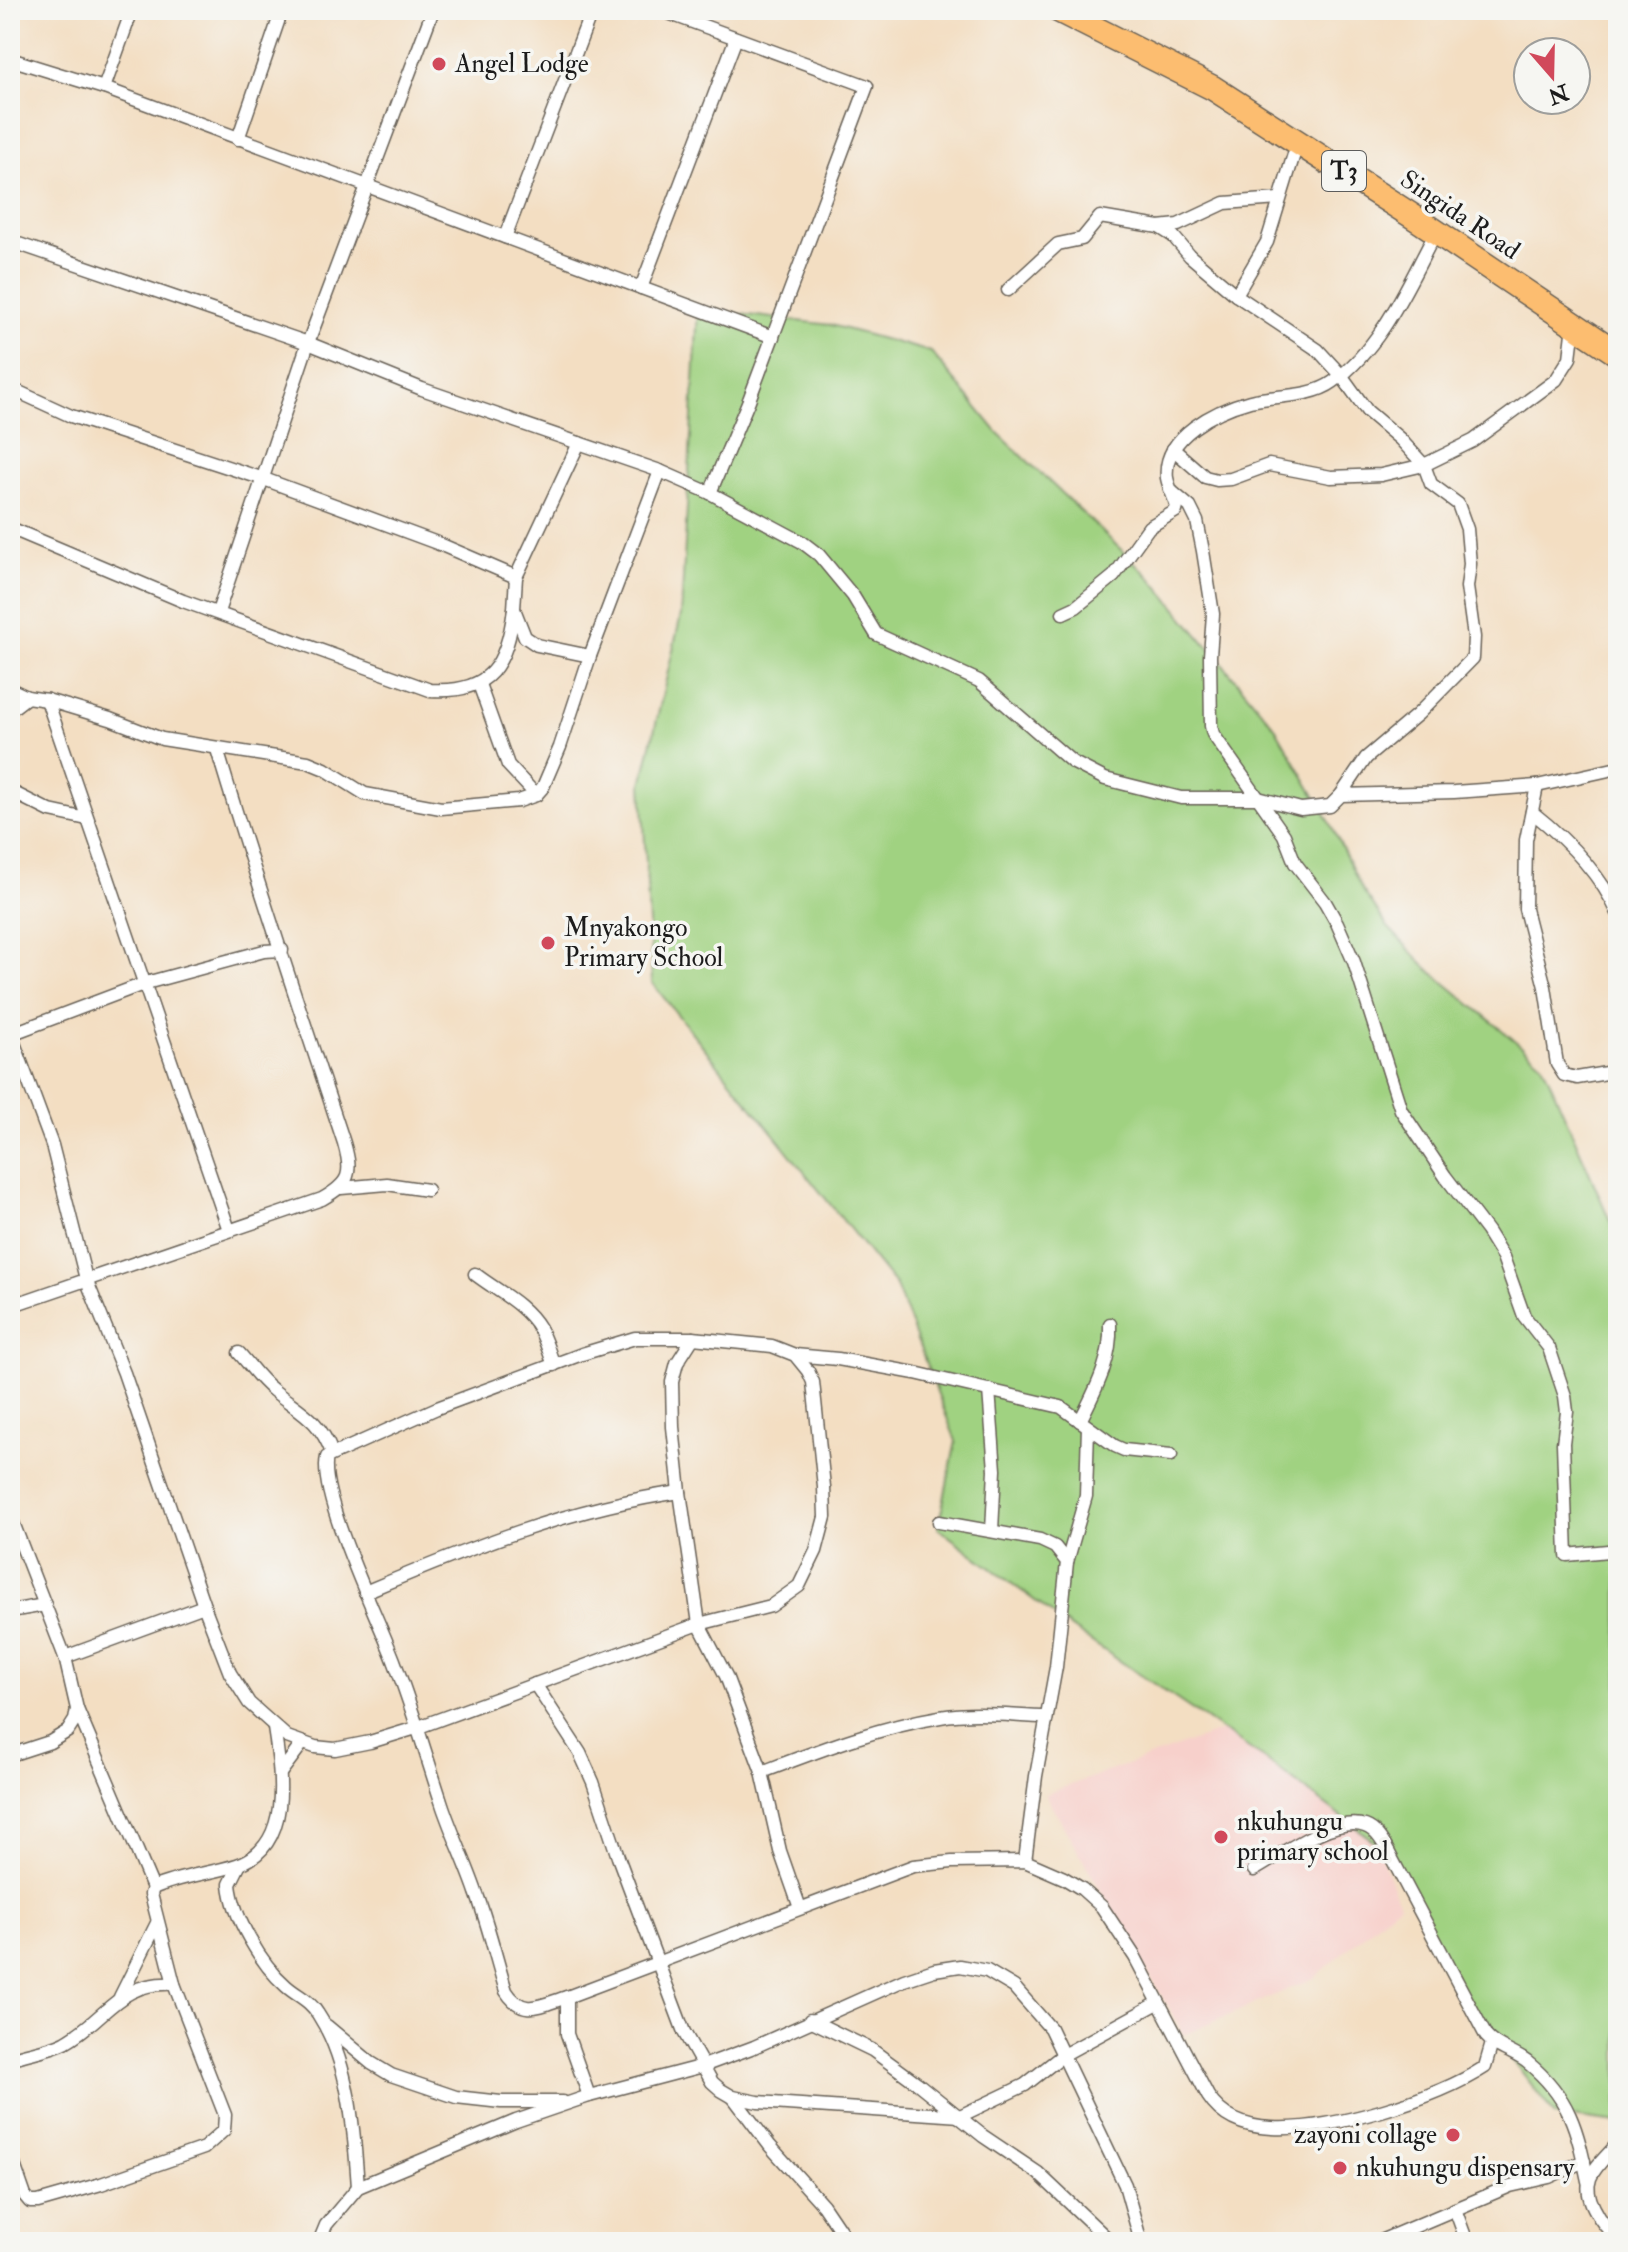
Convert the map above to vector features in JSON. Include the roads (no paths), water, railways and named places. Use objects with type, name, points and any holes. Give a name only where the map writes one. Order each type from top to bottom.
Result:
[{"type":"highway","name":"Singida Road","points":[[1058,10],[1213,88],[1618,354]]},
{"type":"street","points":[[104,88],[132,10]]},
{"type":"street","points":[[238,139],[282,10]]},
{"type":"street","points":[[218,612],[308,343],[433,10]]},
{"type":"street","points":[[505,237],[592,10]]},
{"type":"street","points":[[660,10],[867,86],[773,337],[710,493]]},
{"type":"street","points":[[641,288],[736,38]]},
{"type":"street","points":[[10,59],[104,88],[773,337]]},
{"type":"street","points":[[1236,295],[1267,242],[1298,141]]},
{"type":"street","points":[[1008,290],[1058,244],[1082,239],[1100,217],[1159,227],[1178,225],[1225,203],[1279,199]]},
{"type":"street","points":[[10,241],[308,343],[422,389],[660,471],[710,493],[802,542],[819,555],[853,596],[876,634],[979,681],[1072,762],[1105,779],[1181,798],[1258,798],[1301,809],[1330,806],[1366,758],[1418,714],[1473,658],[1474,637],[1467,587],[1470,564],[1467,529],[1458,504],[1431,484],[1424,465],[1367,411],[1318,350],[1236,295],[1190,256],[1173,236],[1159,227]]},
{"type":"street","points":[[1063,613],[1076,607],[1114,576],[1149,527],[1176,511],[1167,475],[1173,449],[1183,436],[1215,415],[1248,402],[1317,390],[1341,375],[1383,328],[1436,232]]},
{"type":"street","points":[[1173,449],[1205,477],[1217,480],[1231,479],[1269,465],[1331,477],[1381,475],[1424,465],[1473,441],[1556,380],[1570,358],[1574,325]]},
{"type":"street","points":[[10,388],[71,416],[264,479],[437,543],[516,577]]},
{"type":"street","points":[[10,528],[183,601],[430,690],[447,691],[479,684],[488,678],[502,658],[511,629],[516,577],[579,443]]},
{"type":"street","points":[[10,689],[27,697],[110,719],[162,739],[308,762],[365,794],[441,808],[519,801],[536,795],[543,787],[660,471]]},
{"type":"street","points":[[1170,490],[1190,507],[1197,521],[1203,551],[1213,614],[1210,656],[1213,734],[1284,835],[1295,863],[1337,923],[1354,962],[1401,1110],[1503,1257],[1524,1316],[1549,1348],[1565,1396],[1567,1412],[1563,1458],[1567,1555],[1618,1550]]},
{"type":"street","points":[[514,609],[525,637],[537,645],[590,656]]},
{"type":"street","points":[[479,684],[508,765],[536,795]]},
{"type":"street","points":[[10,710],[27,697]]},
{"type":"street","points":[[47,700],[229,1230]]},
{"type":"street","points":[[217,749],[257,882],[349,1159],[348,1174],[341,1188]]},
{"type":"street","points":[[1341,795],[1537,786],[1618,768]]},
{"type":"street","points":[[1537,786],[1524,867],[1525,909],[1545,987],[1557,1064],[1564,1075],[1577,1078],[1618,1071]]},
{"type":"street","points":[[10,791],[50,811],[87,819]]},
{"type":"street","points":[[1532,812],[1557,832],[1608,891],[1618,913]]},
{"type":"street","points":[[282,950],[264,951],[146,983],[10,1033],[52,1145],[86,1279],[124,1373],[204,1606],[230,1673],[249,1703],[274,1728],[302,1744],[335,1749],[416,1728],[699,1624],[771,1606],[799,1586],[816,1551],[825,1517],[813,1382],[795,1355]]},
{"type":"street","points":[[10,1306],[322,1199],[341,1188],[387,1184],[427,1190]]},
{"type":"street","points":[[475,1274],[533,1318],[554,1365]]},
{"type":"street","points":[[1025,1861],[1056,1667],[1067,1562],[1086,1496],[1084,1424],[1110,1347],[1110,1324]]},
{"type":"street","points":[[1171,1455],[1124,1450],[1061,1407],[989,1390],[838,1359],[795,1355],[772,1346],[693,1338],[635,1338],[437,1408],[332,1453],[325,1465],[327,1486],[395,1664],[448,1821],[478,1895],[506,1991],[514,2003],[530,2009],[567,1997],[913,1866],[1025,1861],[1064,1878],[1102,1907],[1135,1957],[1216,2108],[1230,2118],[1248,2125],[1273,2128],[1323,2124],[1378,2111],[1468,2078],[1485,2067],[1492,2043]]},
{"type":"street","points":[[693,1338],[677,1363],[672,1382],[680,1492],[699,1624],[726,1676],[762,1772],[780,1851],[800,1908]]},
{"type":"street","points":[[239,1353],[267,1385],[311,1417],[332,1453]]},
{"type":"street","points":[[989,1390],[995,1470],[992,1531]]},
{"type":"street","points":[[365,1592],[452,1555],[579,1511],[680,1492]]},
{"type":"street","points":[[10,1515],[65,1657],[77,1709],[153,1888],[151,1901],[174,1984],[225,2115],[224,2130],[204,2148],[38,2202],[30,2202],[25,2196],[10,2153]]},
{"type":"street","points":[[939,1522],[1040,1540],[1055,1547],[1067,1562]]},
{"type":"street","points":[[10,1611],[45,1605]]},
{"type":"street","points":[[65,1657],[204,1606]]},
{"type":"street","points":[[535,1684],[589,1772],[684,2032],[703,2066],[712,2082],[733,2097],[770,2146],[823,2205],[848,2242]]},
{"type":"street","points":[[10,1755],[50,1742],[68,1731],[77,1709]]},
{"type":"street","points":[[762,1772],[859,1736],[940,1717],[971,1714],[1046,1717]]},
{"type":"street","points":[[153,1888],[240,1864],[268,1842],[274,1830],[281,1772],[274,1728]]},
{"type":"street","points":[[281,1772],[302,1744]]},
{"type":"street","points":[[1254,1870],[1330,1826],[1364,1825],[1381,1839],[1492,2043],[1527,2062],[1549,2083],[1574,2122],[1588,2181],[1586,2191],[1604,2224],[1618,2238]]},
{"type":"street","points":[[240,1864],[230,1884],[231,1895],[253,1944],[271,1971],[287,1988],[309,2002],[324,2024],[348,2088],[358,2187]]},
{"type":"street","points":[[10,2059],[62,2044],[91,2025],[120,1997],[157,1923]]},
{"type":"street","points":[[319,2242],[326,2225],[358,2187],[516,2121],[589,2096],[703,2066],[754,2047],[904,1980],[934,1970],[960,1966],[987,1971],[1014,1987],[1050,2028],[1125,2185],[1141,2242]]},
{"type":"street","points":[[120,1997],[153,1983],[174,1984]]},
{"type":"street","points":[[567,1997],[567,2034],[589,2096]]},
{"type":"street","points":[[733,2097],[758,2102],[960,2116],[1025,2085],[1063,2055],[1158,2003]]},
{"type":"street","points":[[810,2020],[872,2050],[1038,2173],[1111,2242]]},
{"type":"street","points":[[324,2024],[371,2063],[391,2075],[456,2097],[501,2102],[575,2102]]},
{"type":"street","points":[[1588,2181],[1618,2143]]},
{"type":"street","points":[[1378,2242],[1510,2186],[1549,2177],[1584,2161]]},
{"type":"street","points":[[1455,2209],[1467,2242]]},
{"type":"place","name":"Angel Lodge","points":[[439,64]]},
{"type":"place","name":"Mnyakongo Primary School","points":[[548,943]]},
{"type":"place","name":"nkuhungu primary school","points":[[1221,1837]]},
{"type":"place","name":"zayoni collage","points":[[1453,2135]]},
{"type":"place","name":"nkuhungu dispensary","points":[[1340,2168]]}]
